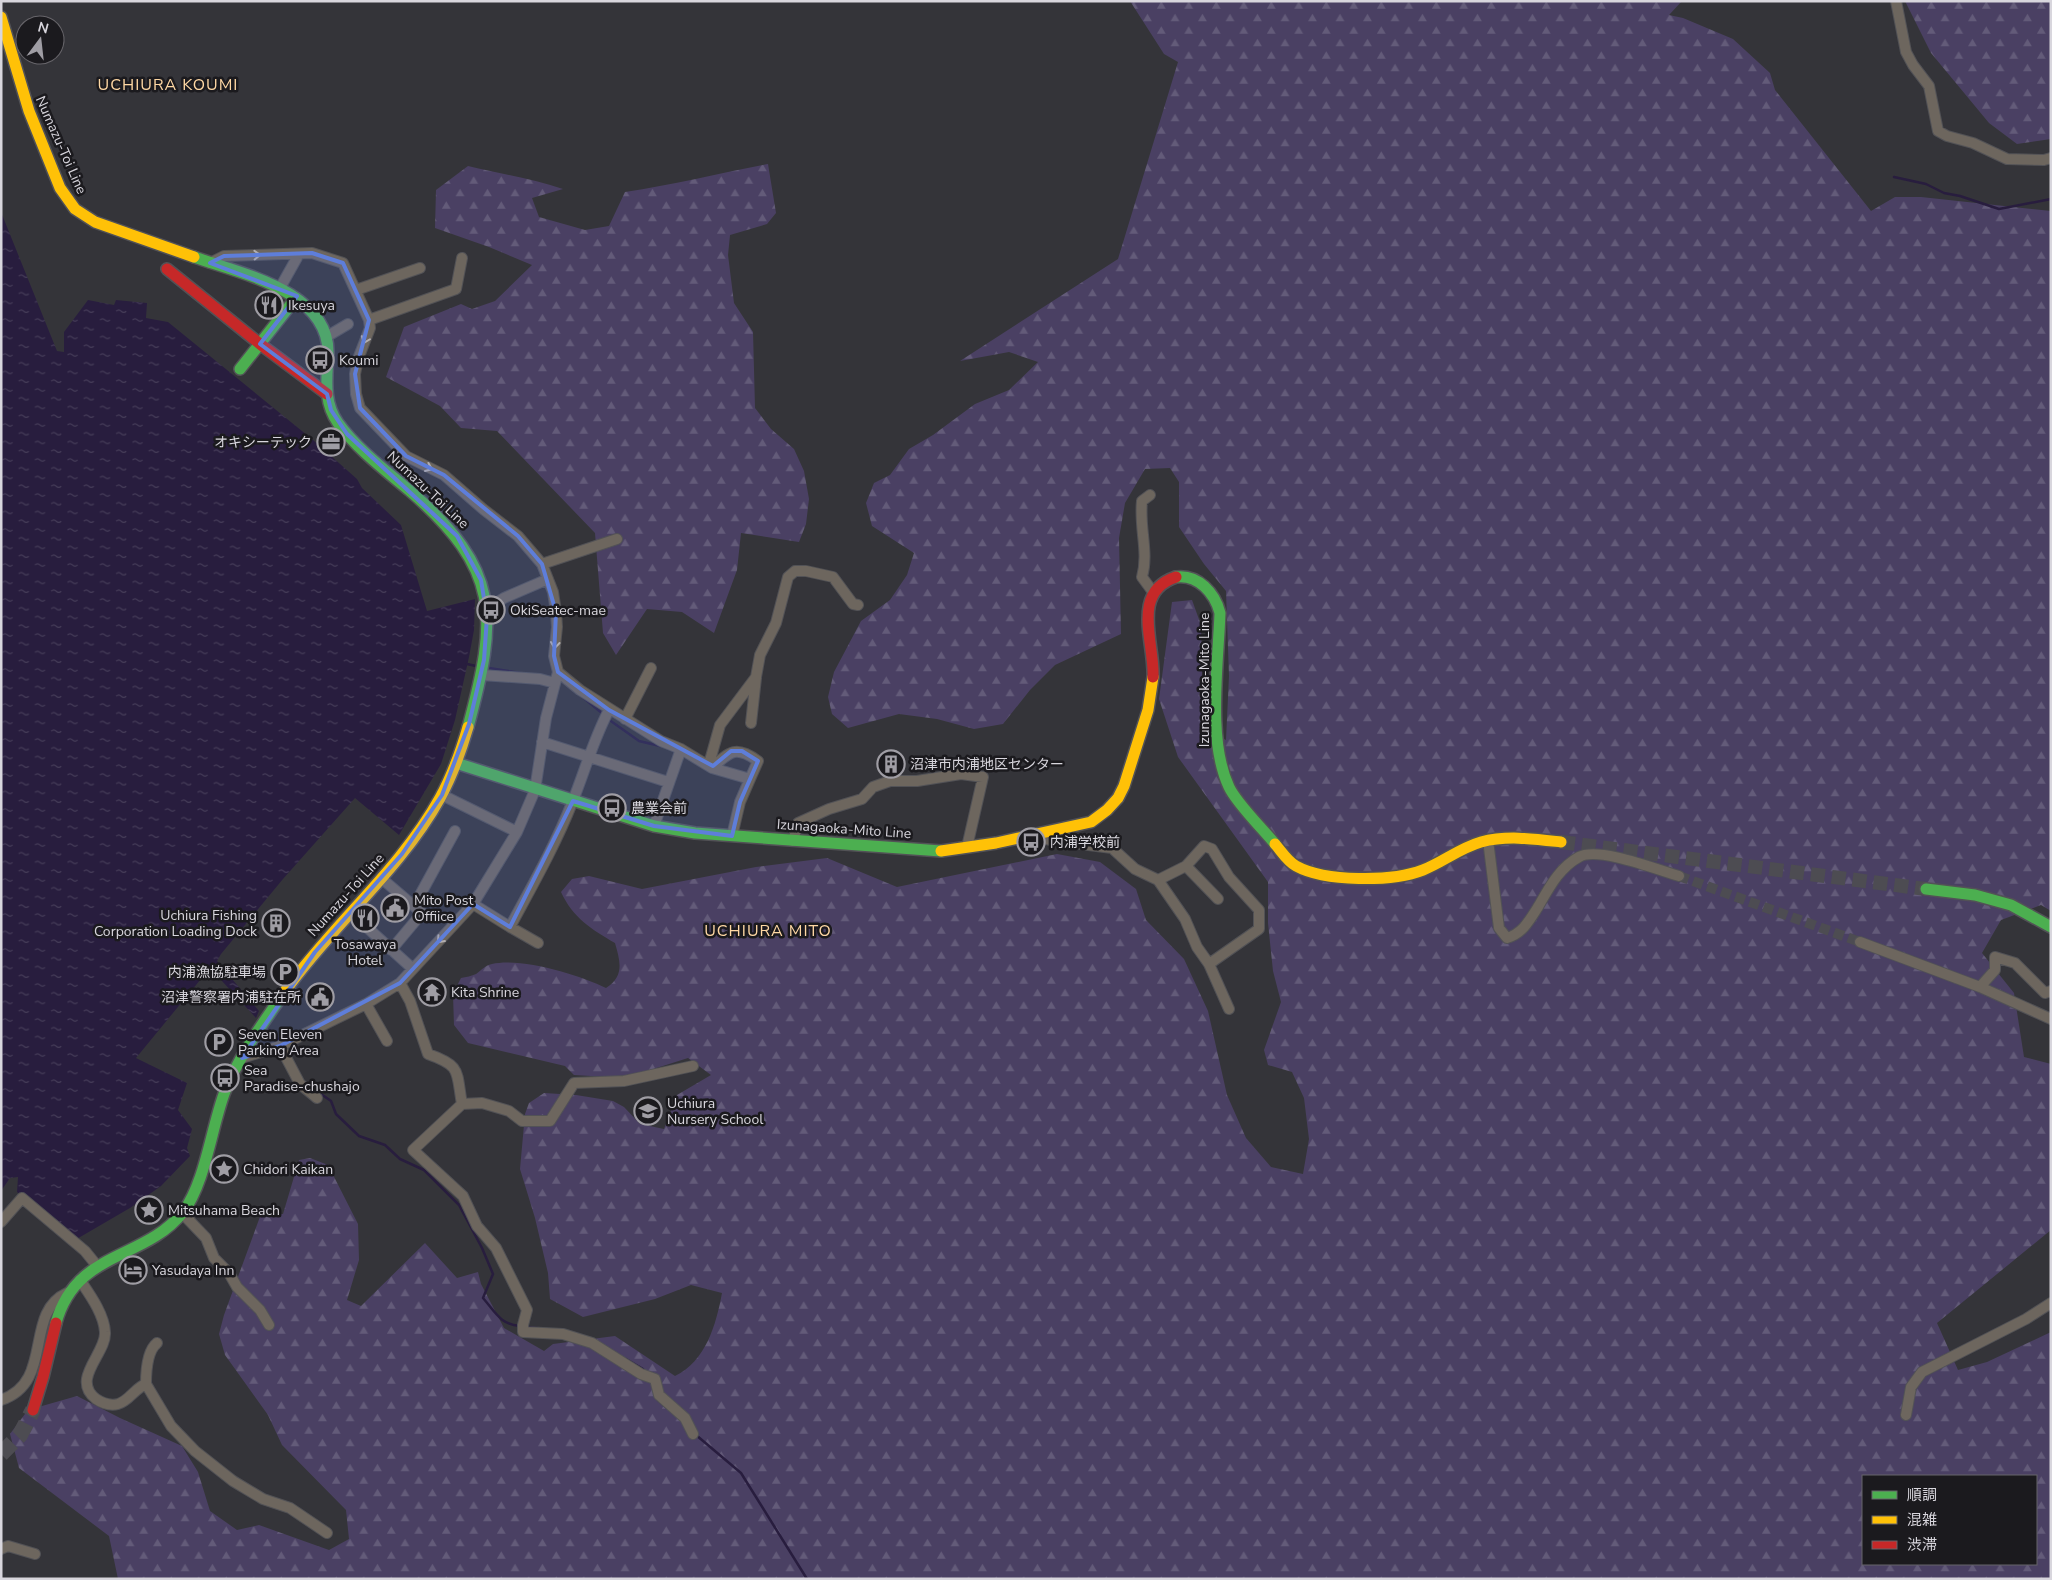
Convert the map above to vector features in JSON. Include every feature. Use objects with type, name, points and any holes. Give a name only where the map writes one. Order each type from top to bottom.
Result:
[{"type":"main road","name":"Numazu-Toi Line","points":[[1,17],[20,88],[34,128],[65,197],[73,207],[82,215],[95,222],[280,288],[296,298],[315,316],[326,337],[328,346],[327,394],[331,410],[347,434],[457,536],[478,572],[487,609],[484,660],[481,675],[469,724],[456,763],[442,795],[409,844],[351,913],[315,952],[242,1058],[227,1087],[194,1196],[183,1214],[161,1232],[98,1267],[80,1280],[68,1293],[58,1318],[33,1410]]},
{"type":"main road","points":[[167,269],[260,344],[327,394]]},
{"type":"main road","points":[[240,369],[296,298]]},
{"type":"main road","name":"Izunagaoka-Mito Line","points":[[456,763],[535,790],[654,826],[695,833],[938,851],[1034,835],[1091,822],[1107,810],[1118,798],[1124,786],[1154,682],[1147,603],[1153,592],[1173,577],[1190,577],[1209,590],[1218,599],[1220,613],[1216,728],[1220,759],[1230,789],[1289,861],[1299,868],[1315,873],[1383,880],[1411,874],[1488,840],[1517,838],[1562,842]]},
{"type":"main road","points":[[1926,889],[1975,895],[2011,905],[2051,927]]},
{"type":"street","points":[[1896,1],[1906,52],[1928,86],[1938,131],[1947,136],[1973,143],[2007,159],[2044,160],[2051,158]]},
{"type":"street","points":[[210,263],[224,256],[312,253],[343,263],[369,320],[370,328],[358,359],[355,374],[356,394],[360,408],[406,456],[444,475],[518,536],[542,564],[548,579],[556,612],[557,627],[554,656],[558,672],[542,742],[535,790],[517,832],[473,904],[400,983],[366,1004],[280,1046],[242,1058]]},
{"type":"street","points":[[280,288],[299,254]]},
{"type":"street","points":[[369,320],[456,288],[462,258]]},
{"type":"street","points":[[356,290],[420,268]]},
{"type":"street","points":[[326,337],[348,324]]},
{"type":"street","points":[[1150,495],[1142,502],[1140,520],[1146,563],[1142,577],[1153,592]]},
{"type":"street","points":[[542,564],[617,539]]},
{"type":"street","points":[[751,723],[760,655],[776,623],[788,577],[795,571],[806,571],[833,577],[853,604],[858,605]]},
{"type":"street","points":[[487,609],[504,598],[548,579]]},
{"type":"street","points":[[625,719],[651,668]]},
{"type":"street","points":[[558,672],[609,710],[661,741],[681,749],[710,766],[750,779]]},
{"type":"street","points":[[481,675],[540,679],[555,683]]},
{"type":"street","points":[[710,766],[720,725],[756,677]]},
{"type":"street","points":[[510,926],[552,850],[573,801],[588,755],[609,710]]},
{"type":"street","points":[[542,742],[588,755],[668,782]]},
{"type":"street","points":[[654,826],[681,749]]},
{"type":"street","points":[[710,766],[732,751],[742,751],[758,761],[740,802],[732,836]]},
{"type":"street","points":[[792,840],[798,823],[828,809],[862,799],[873,787],[890,781],[917,781],[961,774],[983,777],[967,847]]},
{"type":"street","points":[[442,795],[517,832]]},
{"type":"street","points":[[414,906],[454,831]]},
{"type":"street","points":[[1034,835],[1050,840],[1112,848],[1136,869],[1158,880],[1185,919],[1198,947],[1209,964],[1228,1009]]},
{"type":"street","points":[[1488,840],[1499,928],[1507,938],[1518,935],[1527,925],[1559,873],[1580,856],[1607,855],[1679,876]]},
{"type":"street","points":[[1158,880],[1186,866],[1204,846],[1212,849],[1229,876],[1259,910],[1259,929],[1209,964]]},
{"type":"street","points":[[1186,866],[1218,899]]},
{"type":"street","points":[[381,878],[422,913],[391,950]]},
{"type":"street","points":[[473,904],[538,943]]},
{"type":"street","points":[[351,913],[413,969]]},
{"type":"street","points":[[1860,942],[1980,987],[2051,1019]]},
{"type":"street","points":[[1980,987],[1995,970],[1995,957],[2015,963],[2045,993],[2051,991]]},
{"type":"street","points":[[400,983],[410,1001],[428,1054],[448,1061],[455,1068],[462,1104]]},
{"type":"street","points":[[366,1004],[387,1041]]},
{"type":"street","points":[[280,1046],[300,1084],[317,1098]]},
{"type":"street","points":[[693,1066],[624,1081],[574,1083],[550,1122],[522,1120],[509,1111],[482,1103],[462,1104],[413,1150],[426,1168],[463,1196],[477,1226],[496,1248],[527,1310],[523,1328],[530,1334],[563,1334],[592,1344],[642,1374],[655,1379],[659,1395],[685,1418],[693,1434]]},
{"type":"street","points":[[1,1222],[22,1198],[85,1251],[98,1267]]},
{"type":"street","points":[[183,1214],[206,1238],[214,1258],[230,1273],[238,1287],[260,1310],[269,1325]]},
{"type":"street","points":[[80,1280],[99,1313],[105,1332],[104,1340],[91,1364],[87,1384],[89,1392],[102,1403],[119,1404],[146,1384]]},
{"type":"street","points":[[1,1400],[18,1392],[32,1375],[46,1315],[54,1301],[68,1293]]},
{"type":"street","points":[[1906,1415],[1911,1387],[1922,1372],[2026,1319],[2051,1303]]},
{"type":"street","points":[[158,1343],[152,1347],[146,1371],[146,1384],[171,1426],[195,1451],[233,1481],[255,1495],[290,1508],[327,1533]]},
{"type":"street","points":[[1,1549],[8,1546],[35,1554]]},
{"type":"highlighted area","points":[[312,253],[343,263],[369,320],[355,374],[360,408],[406,456],[444,475],[518,536],[542,564],[556,612],[554,656],[558,672],[609,710],[713,766],[731,751],[742,751],[758,761],[740,802],[732,836],[654,826],[573,801],[510,927],[473,904],[400,983],[280,1046],[242,1058],[315,952],[402,854],[442,795],[469,724],[484,660],[487,617],[481,580],[457,536],[347,434],[331,410],[327,394],[260,344],[297,296],[210,263],[224,256]]},
{"type":"green space","points":[[1130,1],[1682,1],[1669,15],[1683,18],[1733,39],[1770,73],[1775,90],[1871,211],[1895,197],[1921,197],[2051,211],[2051,911],[2041,905],[2001,920],[1982,953],[2014,993],[2024,1057],[2051,1064],[2051,1230],[1937,1323],[1958,1370],[1987,1362],[2051,1332],[2051,1579],[118,1579],[109,1536],[19,1468],[10,1434],[28,1410],[77,1396],[182,1446],[198,1472],[210,1511],[237,1530],[259,1525],[329,1550],[349,1539],[346,1510],[282,1445],[268,1415],[225,1355],[219,1334],[224,1315],[261,1214],[283,1214],[299,1160],[310,1158],[328,1165],[358,1224],[359,1260],[347,1300],[361,1306],[425,1243],[457,1278],[478,1272],[481,1284],[504,1328],[544,1351],[553,1344],[615,1336],[675,1376],[695,1361],[702,1352],[713,1329],[722,1293],[691,1285],[655,1299],[583,1317],[550,1299],[548,1273],[535,1218],[520,1169],[525,1114],[529,1103],[544,1093],[576,1095],[613,1101],[624,1107],[640,1124],[664,1129],[677,1095],[711,1075],[688,1058],[625,1078],[574,1075],[565,1066],[468,1043],[454,1025],[453,994],[461,978],[476,974],[492,964],[504,962],[550,968],[606,988],[612,983],[620,968],[615,943],[598,933],[571,909],[561,892],[572,879],[589,876],[642,889],[756,867],[827,858],[897,887],[1057,854],[1100,862],[1136,889],[1146,920],[1184,959],[1208,1011],[1227,1095],[1246,1138],[1271,1167],[1303,1174],[1309,1139],[1304,1098],[1292,1072],[1268,1065],[1264,1050],[1281,1002],[1273,971],[1268,923],[1268,882],[1178,757],[1159,699],[1172,602],[1192,600],[1201,625],[1203,728],[1226,740],[1229,676],[1226,591],[1204,564],[1179,527],[1179,482],[1170,468],[1145,469],[1125,503],[1119,538],[1121,634],[1055,665],[1030,690],[1003,724],[974,729],[937,719],[899,714],[848,728],[832,714],[828,697],[834,672],[861,621],[890,600],[907,575],[914,553],[872,526],[866,503],[874,483],[890,475],[909,449],[933,435],[975,404],[1009,390],[1038,362],[1009,352],[960,361],[1118,259],[1178,62],[1164,54]]},
{"type":"green space","points":[[1905,1],[2051,1],[2051,139],[2017,144],[1989,123],[1931,53]]},
{"type":"green space","points":[[768,164],[776,213],[767,224],[730,235],[728,255],[734,303],[753,332],[755,408],[771,429],[794,449],[804,471],[809,499],[806,524],[799,542],[741,533],[737,570],[714,633],[682,612],[647,609],[616,655],[603,633],[595,533],[497,431],[461,428],[440,406],[386,377],[404,327],[461,304],[472,309],[495,301],[532,265],[435,228],[436,190],[468,166],[540,182],[563,189],[532,198],[539,217],[585,230],[609,226],[625,192]]},
{"type":"water","points":[[1,212],[57,351],[64,352],[64,332],[88,300],[114,305],[116,300],[147,303],[146,318],[168,322],[313,440],[357,479],[362,488],[401,525],[427,611],[475,599],[474,630],[469,657],[455,720],[441,764],[399,835],[355,798],[283,879],[217,961],[259,1011],[256,1018],[210,968],[136,1058],[187,1083],[178,1110],[192,1129],[187,1148],[190,1156],[161,1186],[130,1208],[75,1240],[17,1192],[18,1177],[10,1178],[1,1191]]},
{"type":"waterway","points":[[1894,177],[1926,184],[1944,193],[1960,196],[1999,209],[2051,199]]},
{"type":"waterway","points":[[467,664],[476,666]]},
{"type":"waterway","points":[[489,668],[520,673]]},
{"type":"waterway","points":[[580,695],[603,714]]},
{"type":"waterway","points":[[608,719],[639,741],[660,746]]},
{"type":"waterway","points":[[270,1030],[280,1041]]},
{"type":"waterway","points":[[311,1087],[331,1101],[336,1114],[359,1136],[385,1145],[400,1159],[424,1170],[459,1205],[482,1248],[493,1274],[483,1298],[503,1320],[520,1326]]},
{"type":"waterway","points":[[526,1327],[537,1328]]},
{"type":"waterway","points":[[626,1359],[643,1369]]},
{"type":"waterway","points":[[658,1400],[667,1408]]},
{"type":"waterway","points":[[696,1435],[741,1473],[807,1579]]},
{"type":"tunnel","points":[[1561,842],[1926,889]]},
{"type":"tunnel","points":[[1679,876],[1860,942]]},
{"type":"tunnel","points":[[1,1454],[20,1435],[33,1410]]},
{"type":"traffic: fast","points":[[194,257],[257,278],[279,288],[298,300],[314,315],[325,332],[328,354],[328,398],[333,415],[338,423],[381,467],[440,519],[462,546],[476,571],[484,597],[487,624],[478,688],[468,727]]},
{"type":"traffic: fast","points":[[240,369],[296,298]]},
{"type":"traffic: fast","points":[[1176,577],[1191,579],[1204,586],[1218,606],[1220,613],[1216,679],[1216,725],[1222,768],[1233,794],[1275,844]]},
{"type":"traffic: fast","points":[[456,763],[654,826],[695,833],[941,851]]},
{"type":"traffic: fast","points":[[1926,889],[1975,895],[2011,905],[2051,927]]},
{"type":"traffic: fast","points":[[56,1323],[66,1299],[79,1282],[112,1258],[150,1240],[167,1228],[183,1212],[197,1186],[219,1108],[236,1067],[286,990]]},
{"type":"traffic: slow","points":[[1,17],[29,111],[60,188],[75,209],[95,222],[194,257]]},
{"type":"traffic: slow","points":[[941,851],[996,843],[1091,822],[1107,810],[1118,798],[1124,786],[1148,710],[1153,677]]},
{"type":"traffic: slow","points":[[286,990],[305,965],[406,849],[424,824],[448,781],[468,727]]},
{"type":"traffic: slow","points":[[1275,844],[1287,859],[1296,866],[1324,875],[1359,879],[1410,874],[1430,867],[1473,845],[1491,840],[1521,838],[1561,842]]},
{"type":"traffic: jam","points":[[167,269],[260,344],[327,394]]},
{"type":"traffic: jam","points":[[1153,677],[1148,620],[1149,607],[1153,594],[1162,584],[1176,577]]},
{"type":"traffic: jam","points":[[33,1410],[56,1323]]},
{"type":"place","name":"Ikesuya","points":[[269,305]]},
{"type":"place","name":"Koumi","points":[[320,360]]},
{"type":"place","name":"オキシーテック","points":[[331,442]]},
{"type":"place","name":"OkiSeatec-mae","points":[[491,610]]},
{"type":"place","name":"沼津市内浦地区センター","points":[[891,764]]},
{"type":"place","name":"農業会前","points":[[612,808]]},
{"type":"place","name":"内浦学校前","points":[[1031,842]]},
{"type":"place","name":"Mito Post Offiice","points":[[395,908]]},
{"type":"place","name":"Tosawaya Hotel","points":[[365,918]]},
{"type":"place","name":"Uchiura Fishing Corporation Loading Dock","points":[[276,923]]},
{"type":"place","name":"内浦漁協駐車場","points":[[285,972]]},
{"type":"place","name":"Kita Shrine","points":[[432,992]]},
{"type":"place","name":"沼津警察署内浦駐在所","points":[[320,997]]},
{"type":"place","name":"Seven Eleven Parking Area","points":[[219,1042]]},
{"type":"place","name":"Sea Paradise-chushajo","points":[[225,1078]]},
{"type":"place","name":"Uchiura Nursery School","points":[[648,1111]]},
{"type":"place","name":"Chidori Kaikan","points":[[224,1169]]},
{"type":"place","name":"Mitsuhama Beach","points":[[149,1210]]},
{"type":"place","name":"Yasudaya Inn","points":[[133,1270]]},
{"type":"district","name":"UCHIURA KOUMI","points":[[168,85]]},
{"type":"district","name":"UCHIURA MITO","points":[[768,931]]}]
